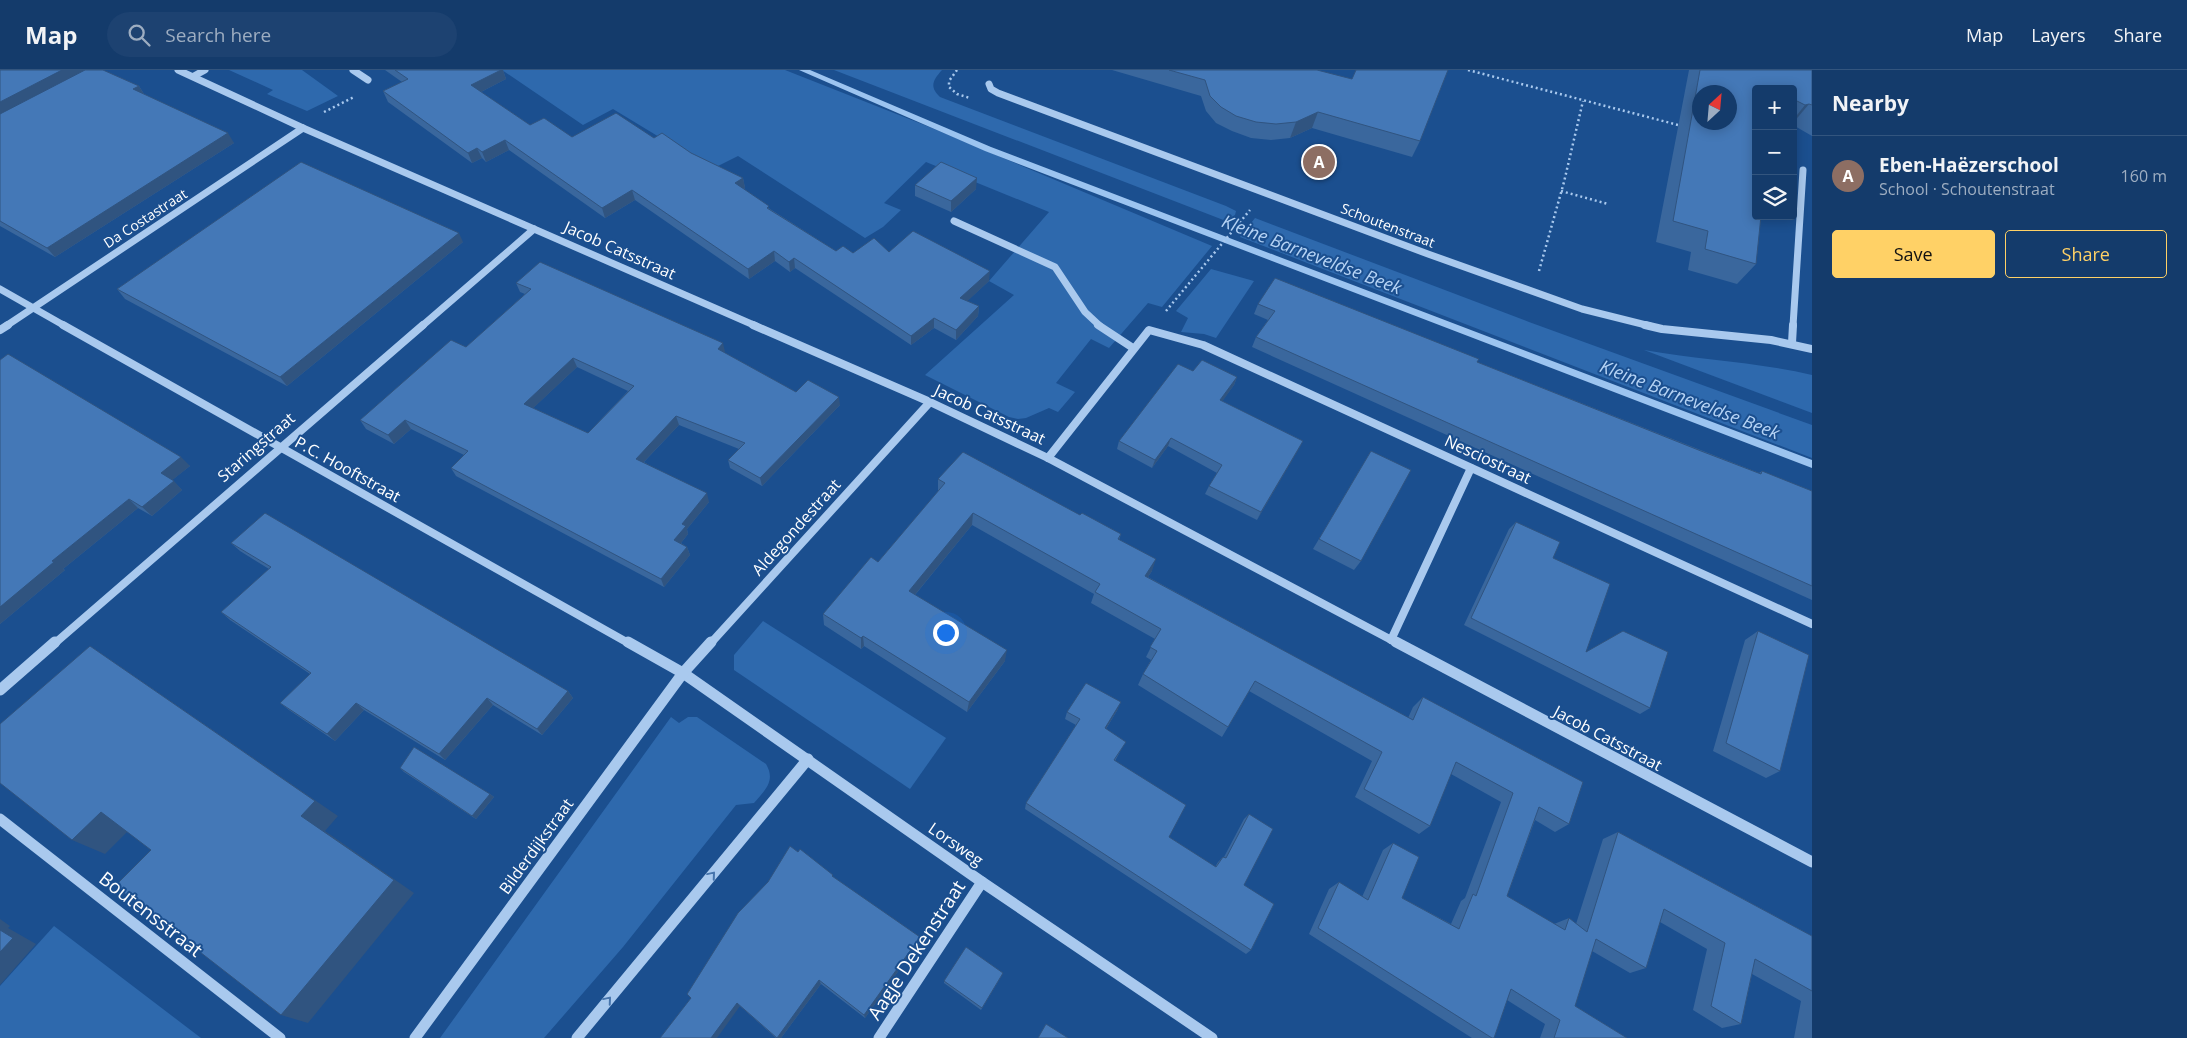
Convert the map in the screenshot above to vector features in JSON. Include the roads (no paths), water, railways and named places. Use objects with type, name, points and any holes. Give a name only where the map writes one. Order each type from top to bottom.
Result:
[{"type":"street","name":"Jacob Catsstraat","points":[[178,70],[304,128],[930,402],[1048,458],[1812,862]]},
{"type":"street","points":[[194,76],[205,70]]},
{"type":"street","points":[[353,70],[368,80]]},
{"type":"street","name":"Schoutenstraat","points":[[989,84],[990,89],[998,93],[1582,309],[1662,329],[1792,343],[1812,349]]},
{"type":"street","name":"Da Costastraat","points":[[0,330],[304,128]]},
{"type":"street","points":[[1792,343],[1803,170]]},
{"type":"street","points":[[954,221],[1055,267],[1065,277],[1070,292],[1087,314],[1133,348]]},
{"type":"street","name":"Staringstraat","points":[[0,690],[534,229]]},
{"type":"street","name":"P.C. Hooftstraat","points":[[0,289],[279,448],[683,673]]},
{"type":"street","name":"Jacob Catsstraat","points":[[1048,458],[1149,330]]},
{"type":"street","name":"Nesciostraat","points":[[1149,330],[1203,345],[1812,624]]},
{"type":"street","name":"Aldegondestraat","points":[[683,673],[930,402]]},
{"type":"street","points":[[1391,640],[1472,468]]},
{"type":"street","name":"Lorsweg","points":[[683,673],[982,882],[1212,1038]]},
{"type":"street","name":"Bilderdijkstraat","points":[[415,1038],[683,673]]},
{"type":"street","points":[[577,1038],[808,759]]},
{"type":"street","name":"Boutensstraat","points":[[0,818],[280,1038]]},
{"type":"street","name":"Aagje Dekenstraat","points":[[879,1038],[982,882]]},
{"type":"waterway","name":"Kleine Barneveldse Beek","points":[[803,70],[988,149],[1812,464]]},
{"type":"place","name":"Eben-Haëzerschool","points":[[1319,162]]}]
